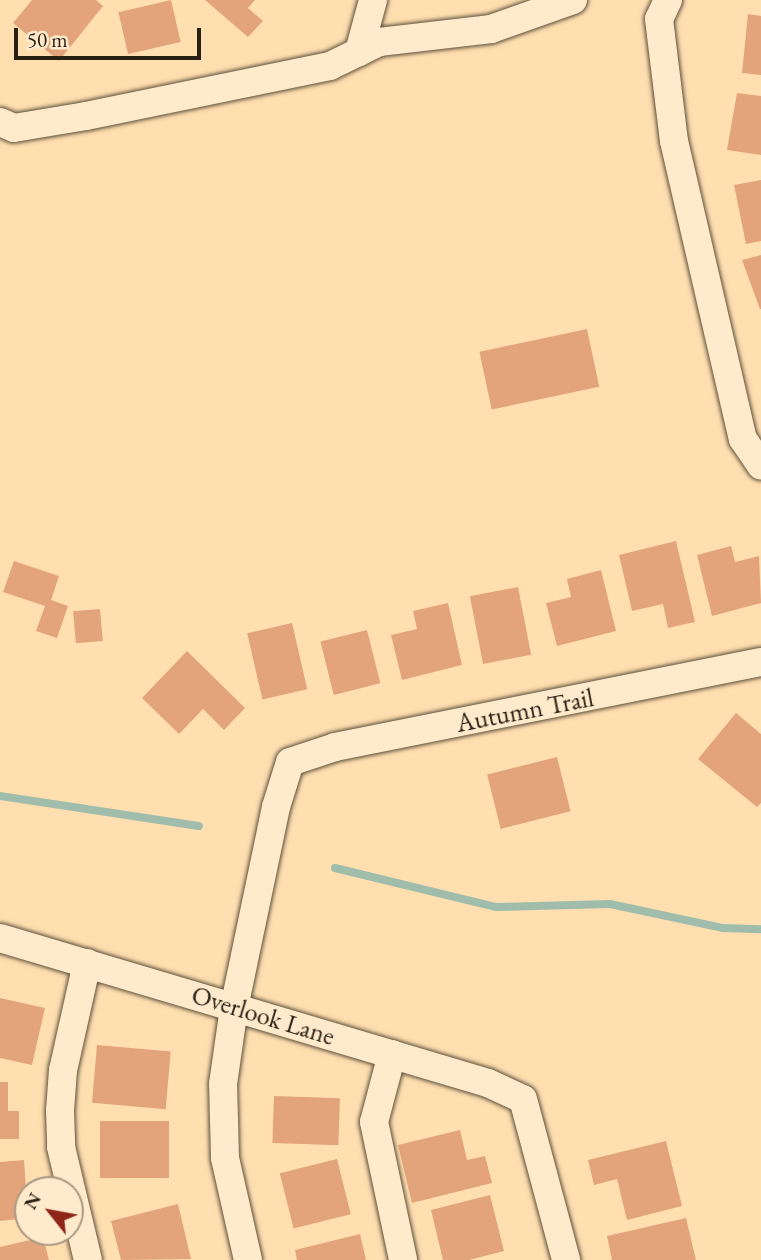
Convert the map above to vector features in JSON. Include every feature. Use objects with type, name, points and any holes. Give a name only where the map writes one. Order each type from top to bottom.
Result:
[{"type":"street","points":[[359,52],[373,0]]},
{"type":"street","points":[[0,122],[14,128],[86,116],[330,66],[379,42],[491,29],[573,0]]},
{"type":"street","points":[[668,0],[659,19],[674,141],[743,439],[761,466]]},
{"type":"street","name":"Autumn Trail","points":[[234,1008],[276,807],[290,762],[335,747],[761,662]]},
{"type":"street","name":"Overlook Lane","points":[[0,938],[488,1083],[523,1099],[566,1260]]},
{"type":"street","points":[[88,963],[63,1070],[60,1111],[61,1147],[88,1260]]},
{"type":"street","points":[[234,1008],[221,1124],[248,1260]]},
{"type":"street","points":[[392,1054],[374,1122],[403,1260]]},
{"type":"building","points":[[32,0],[96,0],[103,6],[59,61],[13,23]]},
{"type":"building","points":[[171,0],[181,42],[128,54],[118,12]]},
{"type":"building","points":[[205,0],[255,0],[248,8],[263,21],[248,37]]},
{"type":"building","points":[[748,14],[761,16],[761,75],[742,73]]},
{"type":"building","points":[[737,93],[761,96],[761,155],[727,150]]},
{"type":"building","points":[[761,180],[761,241],[746,244],[734,185]]},
{"type":"building","points":[[761,255],[761,309],[760,309],[742,260]]},
{"type":"building","points":[[587,329],[599,387],[492,410],[479,352]]},
{"type":"building","points":[[676,541],[695,622],[668,628],[663,604],[632,611],[619,555]]},
{"type":"building","points":[[731,546],[735,562],[759,556],[761,603],[712,616],[697,555]]},
{"type":"building","points":[[14,561],[59,576],[51,600],[68,606],[57,638],[36,631],[45,606],[3,592]]},
{"type":"building","points":[[601,570],[616,631],[557,646],[546,603],[571,597],[567,579]]},
{"type":"building","points":[[518,587],[531,655],[483,664],[470,596]]},
{"type":"building","points":[[448,603],[462,665],[402,680],[391,635],[417,629],[413,611]]},
{"type":"building","points":[[100,609],[103,641],[76,643],[73,611]]},
{"type":"building","points":[[292,623],[307,689],[262,700],[247,633]]},
{"type":"building","points":[[367,630],[380,683],[334,695],[320,642]]},
{"type":"building","points":[[187,651],[245,708],[224,730],[203,709],[179,734],[142,698]]},
{"type":"building","points":[[736,713],[761,734],[761,803],[757,807],[698,759]]},
{"type":"building","points":[[557,757],[571,811],[501,829],[487,774]]},
{"type":"building","points":[[0,998],[45,1008],[32,1065],[0,1058]]},
{"type":"building","points":[[97,1045],[171,1051],[166,1109],[92,1103]]},
{"type":"building","points":[[0,1082],[8,1082],[8,1111],[19,1111],[19,1139],[0,1139]]},
{"type":"building","points":[[274,1096],[340,1098],[338,1145],[272,1143]]},
{"type":"building","points":[[100,1121],[169,1121],[169,1178],[100,1178]]},
{"type":"building","points":[[460,1130],[467,1160],[485,1156],[492,1183],[412,1203],[398,1145]]},
{"type":"building","points":[[666,1141],[682,1206],[627,1220],[617,1179],[594,1185],[588,1160]]},
{"type":"building","points":[[337,1159],[351,1214],[294,1229],[280,1173]]},
{"type":"building","points":[[24,1160],[25,1176],[14,1176],[14,1220],[0,1221],[0,1162]]},
{"type":"building","points":[[490,1195],[504,1251],[469,1260],[443,1260],[431,1210]]},
{"type":"building","points":[[178,1204],[191,1259],[121,1260],[111,1221]]},
{"type":"building","points":[[686,1218],[696,1260],[612,1260],[607,1236]]},
{"type":"building","points":[[360,1234],[366,1260],[297,1260],[295,1250]]},
{"type":"building","points":[[14,1244],[14,1246],[45,1246],[49,1260],[0,1260],[0,1247]]},
{"type":"waterway","points":[[0,796],[199,826]]},
{"type":"waterway","points":[[335,868],[496,907],[610,904],[723,928],[761,929]]}]
